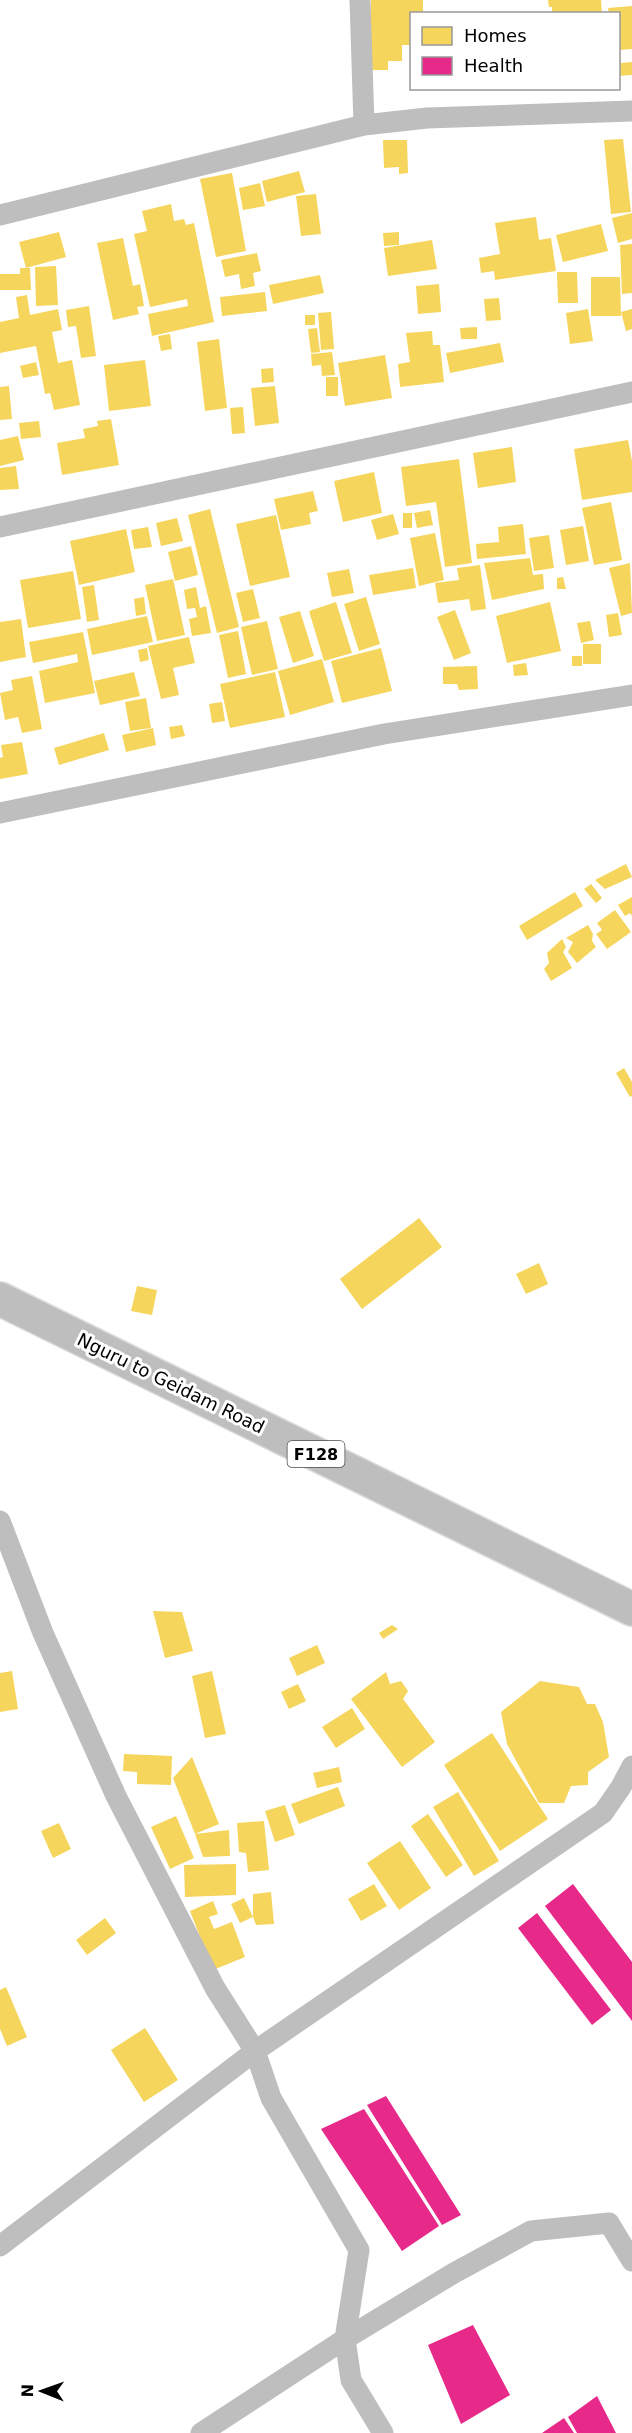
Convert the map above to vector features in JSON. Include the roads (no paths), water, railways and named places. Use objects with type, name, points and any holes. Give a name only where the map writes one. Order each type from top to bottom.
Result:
[{"type":"main road","name":"Nguru to Geidam Road","points":[[0,1299],[632,1609]]},
{"type":"street","points":[[360,0],[364,125]]},
{"type":"street","points":[[0,215],[364,125],[427,118],[632,111]]},
{"type":"street","points":[[0,527],[632,392]]},
{"type":"street","points":[[0,813],[384,734],[632,695]]},
{"type":"street","points":[[0,1521],[43,1633],[116,1796],[215,1988],[255,2051],[270,2098],[359,2250],[345,2339],[351,2380],[383,2433]]},
{"type":"street","points":[[0,2246],[255,2051],[603,1813],[632,1766]]},
{"type":"street","points":[[201,2433],[345,2339],[531,2231],[609,2223],[632,2261]]}]
